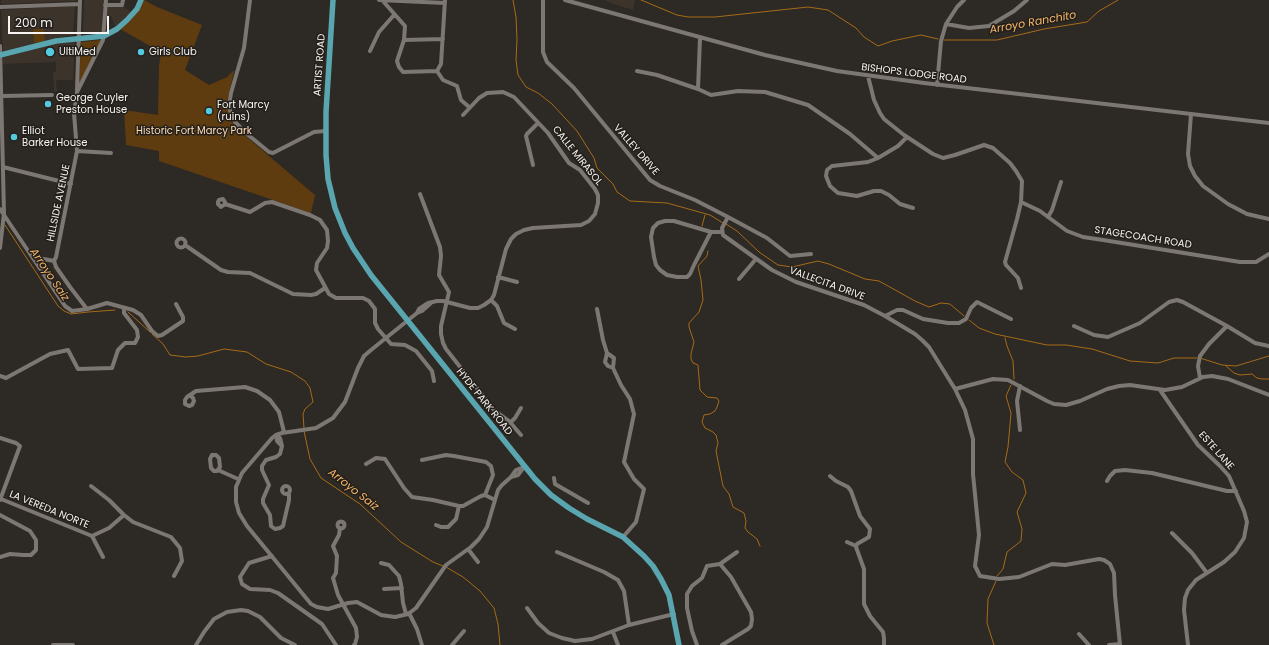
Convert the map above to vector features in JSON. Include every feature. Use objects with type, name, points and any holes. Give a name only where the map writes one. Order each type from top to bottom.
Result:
[{"type":"main road","points":[[0,55],[56,41],[104,36],[126,21],[134,13],[141,0]]},
{"type":"main road","name":"ARTIST ROAD","points":[[325,131],[333,0]]},
{"type":"main road","name":"HYDE PARK ROAD","points":[[325,131],[328,179],[335,208],[353,248],[371,275],[524,467],[547,491],[581,516],[623,538],[654,566],[669,596],[674,614],[679,645]]},
{"type":"street","points":[[104,36],[106,0]]},
{"type":"street","points":[[105,5],[122,5],[123,0]]},
{"type":"street","points":[[250,0],[244,48],[230,93],[229,106],[235,122],[271,153],[276,152],[314,132],[325,131]]},
{"type":"street","points":[[381,0],[445,2],[441,64],[437,71]]},
{"type":"street","points":[[381,0],[405,26],[404,40],[397,61],[399,67],[403,72],[437,71]]},
{"type":"street","name":"VALLEY DRIVE","points":[[543,0],[543,52],[545,60],[574,88],[650,180],[660,186],[695,200],[767,238],[790,256],[811,254]]},
{"type":"street","name":"BISHOPS LODGE ROAD","points":[[565,0],[798,64],[868,76],[937,85],[1269,123]]},
{"type":"street","points":[[937,85],[941,41],[946,24],[957,7],[964,0]]},
{"type":"street","points":[[946,24],[969,28],[989,26],[1014,11],[1027,0]]},
{"type":"street","points":[[0,7],[80,2],[77,92]]},
{"type":"street","points":[[370,51],[379,32],[394,15]]},
{"type":"street","name":"HILLSIDE AVENUE","points":[[54,261],[77,151],[74,113],[77,92],[104,36]]},
{"type":"street","points":[[698,89],[700,38]]},
{"type":"street","points":[[404,40],[443,39]]},
{"type":"street","points":[[0,46],[3,167],[2,197],[4,213],[0,248]]},
{"type":"street","points":[[437,71],[443,80],[457,86],[461,100],[469,107]]},
{"type":"street","points":[[637,71],[657,75],[711,94],[738,91],[765,92],[808,105],[850,134],[878,158]]},
{"type":"street","points":[[868,76],[875,103],[881,115],[907,137],[933,154],[942,158],[984,145],[993,148],[1010,163],[1016,171],[1022,181],[1021,202],[1018,219],[1005,262],[1018,278],[1021,288]]},
{"type":"street","name":"CALLE MIRASOL","points":[[463,115],[469,107],[484,94],[494,91],[503,92],[514,97],[550,136],[569,163],[580,170],[593,186],[598,195],[598,207],[591,219],[581,225],[533,228],[516,234],[511,239],[506,249],[495,292],[490,300]]},
{"type":"street","points":[[2,96],[52,94]]},
{"type":"street","points":[[1191,114],[1189,160],[1191,171],[1211,193],[1228,204],[1247,214],[1269,219]]},
{"type":"street","points":[[533,165],[526,136],[538,123]]},
{"type":"street","points":[[907,137],[898,146],[878,158],[868,162],[830,167],[826,174],[827,181],[833,190],[840,194],[857,196],[874,191],[881,191],[889,195],[900,204],[913,208]]},
{"type":"street","points":[[77,151],[111,153]]},
{"type":"street","points":[[3,167],[71,184]]},
{"type":"street","points":[[1048,217],[1052,210],[1061,182]]},
{"type":"street","points":[[420,194],[440,244],[441,253],[439,275],[449,294],[441,328],[441,337],[444,346],[492,407],[510,422],[521,435]]},
{"type":"street","points":[[225,204],[250,212],[266,203],[272,202],[320,220],[327,230],[328,243],[316,268],[325,288],[334,298],[360,298],[369,301],[373,305],[375,311],[376,326],[385,338],[392,344],[403,344],[414,349],[431,370],[434,381]]},
{"type":"street","name":"STAGECOACH ROAD","points":[[1021,202],[1036,209],[1067,231],[1083,237],[1244,262],[1256,262],[1269,254]]},
{"type":"street","points":[[0,209],[66,306],[72,311],[87,309],[107,303],[133,310],[141,315],[152,331],[158,336],[162,335],[183,321],[183,317],[176,304]]},
{"type":"street","points":[[712,232],[687,277],[667,275],[656,265],[651,237],[653,228],[658,223],[665,221],[679,222],[712,232],[722,232],[728,217]]},
{"type":"street","name":"VALLECITA DRIVE","points":[[722,232],[726,237],[772,270],[789,279],[855,301],[885,316],[915,334],[922,340],[955,389],[965,410],[973,439],[973,474],[979,535],[974,566],[980,576],[999,579],[1019,577],[1052,564],[1065,565],[1099,559],[1108,563],[1113,568],[1114,573],[1114,595],[1120,644]]},
{"type":"street","points":[[185,245],[221,270],[228,272],[250,273],[293,294],[311,295],[316,294],[325,288]]},
{"type":"street","points":[[32,257],[54,261],[56,267],[87,309]]},
{"type":"street","points":[[739,279],[756,258]]},
{"type":"street","points":[[498,277],[517,282]]},
{"type":"street","points":[[515,329],[504,323],[497,306],[490,300],[484,305],[474,308],[440,300],[432,302],[422,311],[407,320],[364,356],[345,402],[340,410],[327,422],[319,427],[309,430],[284,432],[276,435],[246,466],[238,479],[236,494],[239,513],[244,523],[311,604],[325,609],[334,608],[351,602],[357,602],[378,613],[388,616],[395,616],[408,614],[420,604],[446,565],[477,541],[484,532],[500,487],[516,470],[524,467]]},
{"type":"street","points":[[1074,326],[1096,336],[1111,336],[1143,321],[1168,303],[1175,300],[1183,302],[1255,343],[1269,346]]},
{"type":"street","points":[[885,316],[897,310],[903,310],[923,319],[948,323],[959,323],[966,319],[971,308],[977,302],[1011,319]]},
{"type":"street","points":[[0,376],[6,378],[50,354],[68,350],[78,369],[112,368],[118,350],[125,343],[135,343],[138,337],[137,330],[124,313],[124,308]]},
{"type":"street","points":[[597,309],[606,353],[605,362],[608,366],[613,368]]},
{"type":"street","points":[[1200,378],[1198,366],[1200,356],[1209,344],[1227,326]]},
{"type":"street","points":[[606,353],[614,358],[613,368],[620,385],[630,399],[634,414],[624,462],[634,479],[644,489],[636,522],[623,538]]},
{"type":"street","points":[[955,389],[992,379],[1008,380],[1046,401],[1062,405],[1076,403],[1107,389],[1119,386],[1130,385],[1160,390],[1182,387],[1200,378],[1212,376],[1224,377],[1269,395]]},
{"type":"street","points":[[1020,386],[1017,397],[1020,430]]},
{"type":"street","points":[[190,395],[196,391],[245,387],[257,391],[270,400],[279,412],[284,432]]},
{"type":"street","name":"ESTE LANE","points":[[1160,390],[1198,445],[1226,473],[1236,491],[1247,518],[1245,534],[1240,545],[1232,555],[1193,583],[1186,594],[1184,615],[1188,645]]},
{"type":"street","points":[[510,422],[515,418],[521,408]]},
{"type":"street","points":[[276,435],[277,441],[282,446],[280,454],[266,460],[262,468],[269,485],[263,500],[270,515],[271,526],[275,529],[283,526],[289,500],[288,494]]},
{"type":"street","points":[[0,438],[16,443],[20,446],[1,499]]},
{"type":"street","points":[[422,460],[450,456],[486,462],[491,466],[493,476],[485,495]]},
{"type":"street","points":[[366,464],[376,458],[386,459],[404,488],[412,496],[459,506],[467,504],[479,496],[485,495],[495,500]]},
{"type":"street","points":[[218,470],[238,479]]},
{"type":"street","points":[[1107,482],[1115,471],[1125,470],[1152,473],[1227,491],[1236,491]]},
{"type":"street","points":[[830,476],[851,491],[860,516],[869,528],[869,537],[856,546]]},
{"type":"street","points":[[554,478],[555,484]]},
{"type":"street","points":[[547,491],[555,484]]},
{"type":"street","points":[[555,484],[588,503]]},
{"type":"street","points":[[91,486],[133,522],[171,537],[180,548],[182,561],[174,576]]},
{"type":"street","name":"LA VEREDA NORTE","points":[[1,499],[92,536]]},
{"type":"street","points":[[436,525],[441,527],[448,526],[456,519],[459,506]]},
{"type":"street","points":[[0,515],[30,531],[36,540],[36,550],[31,554],[10,554],[0,557]]},
{"type":"street","points":[[103,557],[92,536],[109,528],[124,515]]},
{"type":"street","points":[[340,528],[340,536],[333,546],[337,556],[337,579],[335,583],[343,605],[356,628],[357,637],[354,645]]},
{"type":"street","points":[[1172,533],[1189,549],[1207,573]]},
{"type":"street","points":[[847,542],[856,546],[864,569],[863,594],[865,606],[883,632],[884,645]]},
{"type":"street","points":[[468,549],[478,562]]},
{"type":"street","points":[[557,552],[604,572],[618,580],[624,591],[629,625]]},
{"type":"street","points":[[697,645],[692,634],[686,602],[687,594],[692,586],[702,578],[707,566],[720,564],[737,552]]},
{"type":"street","points":[[272,556],[249,563],[240,577],[242,584],[250,589],[270,590],[278,593],[322,624],[336,645]]},
{"type":"street","points":[[381,563],[389,565],[400,578],[403,603],[417,629],[422,645]]},
{"type":"street","points":[[720,564],[731,577],[751,612],[752,619],[752,624],[748,629],[722,645]]},
{"type":"street","points":[[384,589],[402,588]]},
{"type":"street","points":[[527,608],[538,623],[549,633],[562,638],[575,640],[592,639],[629,625],[674,614]]},
{"type":"street","points":[[196,645],[214,619],[227,612],[241,610],[248,611],[260,617],[281,638],[295,645]]},
{"type":"street","points":[[452,645],[464,631]]},
{"type":"street","points":[[612,632],[618,645]]},
{"type":"street","points":[[1079,634],[1089,645]]},
{"type":"street","points":[[1109,645],[1120,644]]},
{"type":"street","points":[[53,645],[73,645]]},
{"type":"shaded area","points":[[1,0],[76,0],[76,1],[1,4]]},
{"type":"shaded area","points":[[84,0],[104,0],[102,33],[83,34]]},
{"type":"shaded area","points":[[605,0],[635,0],[633,10]]},
{"type":"shaded area","points":[[75,6],[73,35],[3,52],[1,10]]},
{"type":"shaded area","points":[[106,6],[123,6],[131,12],[115,27],[111,16],[106,16]]},
{"type":"shaded area","points":[[75,42],[73,80],[56,80],[57,91],[54,92],[53,72],[56,72],[56,62],[3,64],[3,57],[56,44]]},
{"type":"green space","name":"Historic Fort Marcy Park","points":[[144,0],[157,7],[202,25],[185,70],[209,85],[227,77],[234,71],[227,102],[230,119],[236,128],[315,195],[311,213],[159,161],[159,151],[126,145],[124,110],[158,115],[159,66],[161,52],[120,29],[137,13]]},
{"type":"green space","points":[[33,29],[44,29],[45,41],[34,43]]},
{"type":"green space","points":[[101,40],[80,82],[79,82],[81,42]]},
{"type":"waterway","points":[[513,0],[516,17],[516,60],[518,75],[526,87],[538,93],[552,104],[577,131],[594,158],[597,168],[613,184],[617,192],[630,201],[667,203],[710,215],[723,223]]},
{"type":"waterway","points":[[641,0],[677,15],[688,17],[715,17],[808,7],[828,10],[856,28],[864,37],[878,46],[892,41],[921,35],[938,39]]},
{"type":"waterway","name":"Arroyo Ranchito","points":[[944,40],[997,40],[1044,29],[1087,22],[1099,11],[1118,0]]},
{"type":"waterway","points":[[702,226],[705,215]]},
{"type":"waterway","points":[[726,224],[737,231],[759,252],[778,265],[792,267],[818,261],[829,264],[865,279],[879,281],[929,307],[941,303],[950,304],[964,316]]},
{"type":"waterway","name":"Arroyo Saiz","points":[[5,225],[58,306],[64,311],[71,314],[115,310]]},
{"type":"waterway","points":[[708,251],[707,256],[698,266],[703,300],[699,312],[689,323],[694,342],[691,359],[693,363],[698,365],[700,390],[707,397],[717,398],[719,401],[715,411],[704,415],[702,422],[705,428],[716,435],[718,443],[716,451],[723,486],[729,494],[733,507],[744,513],[746,521],[745,528],[757,539],[760,546]]},
{"type":"waterway","name":"Arroyo Saiz","points":[[128,312],[150,332]]},
{"type":"waterway","points":[[969,320],[979,328],[995,334],[1047,345],[1066,345],[1092,349],[1130,361],[1158,363],[1174,358],[1197,358]]},
{"type":"waterway","name":"Arroyo Saiz","points":[[152,334],[163,344],[170,355],[186,357],[198,356],[224,349],[247,352],[266,364],[291,372],[305,381],[310,388],[313,402],[305,409],[303,414],[304,428]]},
{"type":"waterway","points":[[1005,338],[1013,361],[1014,379]]},
{"type":"waterway","points":[[1200,358],[1222,365],[1236,366],[1269,356]]},
{"type":"waterway","points":[[1226,366],[1234,373],[1240,375],[1252,374],[1257,378],[1269,379]]},
{"type":"waterway","points":[[997,576],[1003,569],[1007,552],[1021,541],[1022,529],[1017,512],[1026,493],[1023,480],[1012,472],[1005,462],[1011,413],[1006,396],[1011,385]]},
{"type":"waterway","name":"Arroyo Saiz","points":[[304,431],[310,459],[321,478],[360,504],[401,542],[433,562],[443,566]]},
{"type":"waterway","name":"Arroyo Saiz","points":[[446,567],[463,577],[480,591],[494,608],[498,624],[500,645]]},
{"type":"waterway","points":[[994,645],[987,623],[988,599],[996,581]]},
{"type":"place","name":"UltiMed","points":[[50,52]]},
{"type":"place","name":"Girls Club","points":[[141,52]]},
{"type":"place","name":"George Cuyler Preston House","points":[[48,104]]},
{"type":"place","name":"Fort Marcy (ruins)","points":[[209,111]]},
{"type":"place","name":"Elliot Barker House","points":[[14,137]]}]
